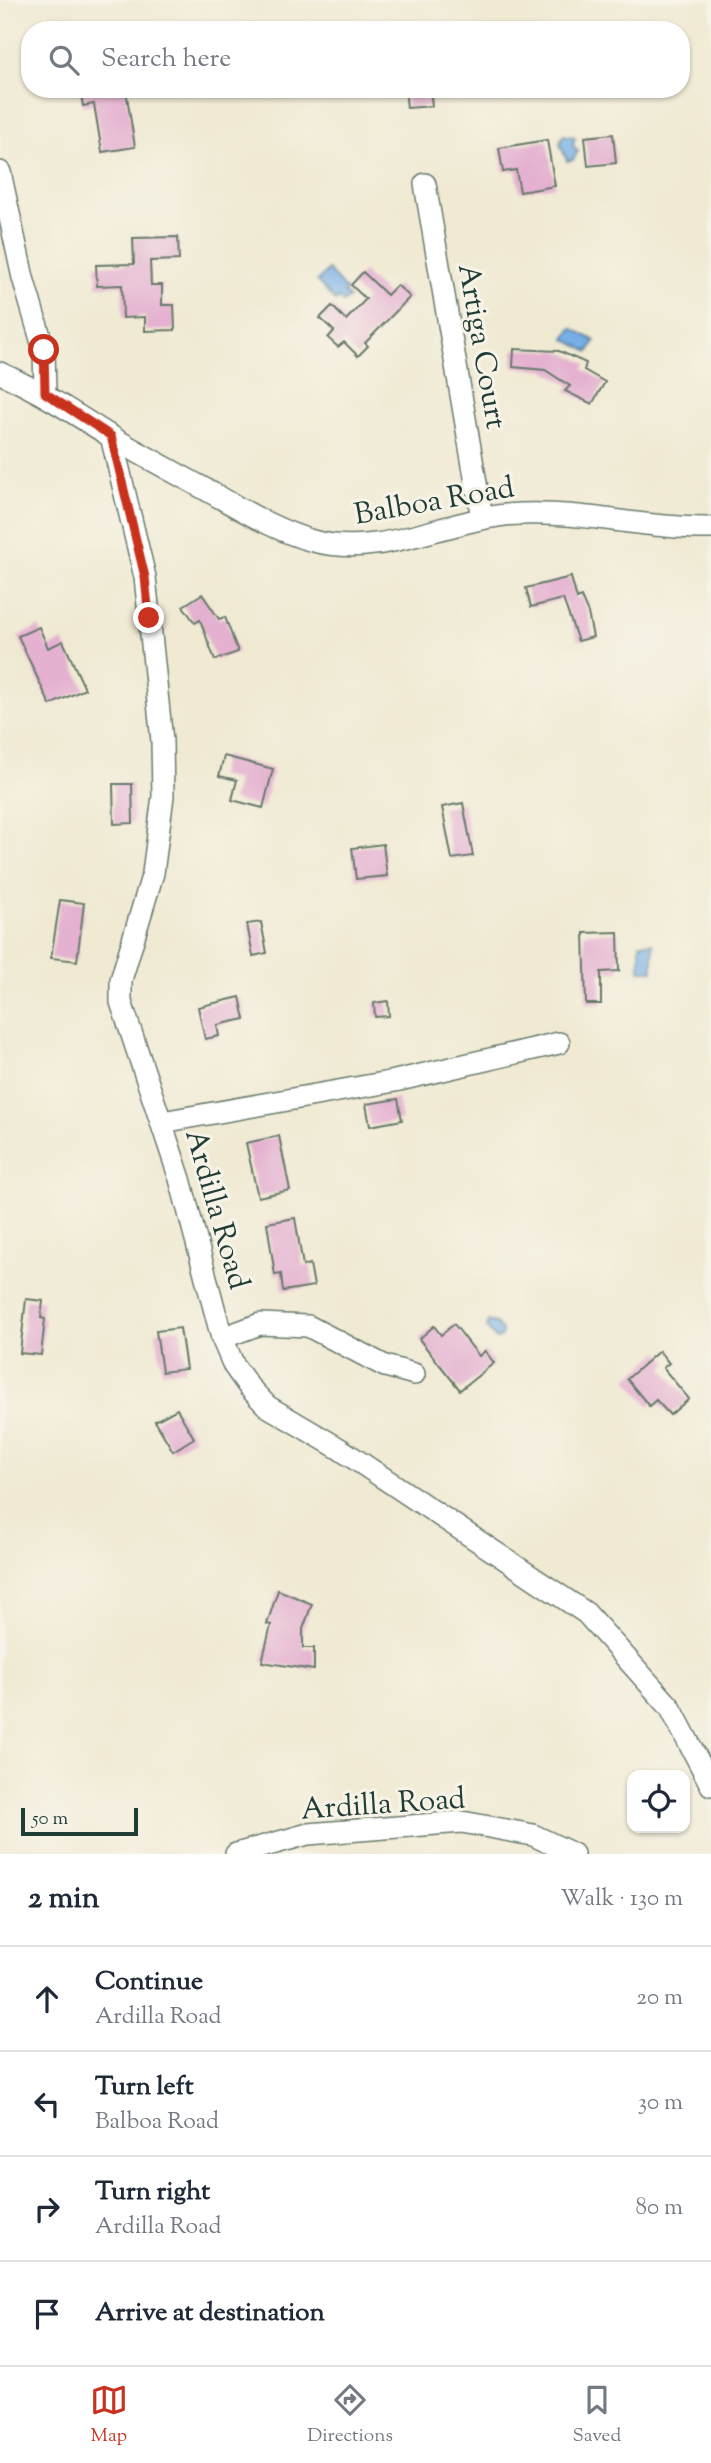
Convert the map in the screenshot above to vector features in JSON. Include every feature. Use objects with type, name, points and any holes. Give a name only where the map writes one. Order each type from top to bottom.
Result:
[{"type":"street","points":[[0,172],[23,278],[44,350],[45,393]]},
{"type":"street","name":"Artiga Court","points":[[425,184],[482,518]]},
{"type":"street","name":"Balboa Road","points":[[0,373],[45,393],[111,436],[254,517],[313,541],[348,545],[383,544],[482,518],[544,514],[673,529],[711,528]]},
{"type":"street","name":"Ardilla Road","points":[[111,436],[145,577],[162,741],[163,782],[153,873],[121,980],[121,1002],[162,1122],[222,1338],[234,1366],[267,1406],[340,1449],[586,1613],[670,1707],[711,1785]]},
{"type":"street","points":[[162,1122],[395,1081],[559,1042]]},
{"type":"street","points":[[222,1338],[260,1324],[308,1326],[385,1366],[414,1374]]},
{"type":"street","name":"Ardilla Road","points":[[236,1854],[308,1835],[462,1822],[533,1836],[573,1854]]},
{"type":"water","points":[[563,135],[575,137],[573,146],[578,151],[573,160],[567,161],[560,144]]},
{"type":"water","points":[[328,270],[346,290],[344,293],[349,298],[343,303],[338,298],[335,301],[317,281]]},
{"type":"water","points":[[572,328],[595,341],[589,352],[565,339]]},
{"type":"water","points":[[640,943],[653,943],[653,971],[640,971]]},
{"type":"water","points":[[488,1321],[495,1323],[502,1331],[502,1337],[496,1339],[487,1328]]},
{"type":"building","points":[[82,98],[127,98],[135,147],[102,152],[94,104],[83,106]]},
{"type":"building","points":[[406,98],[431,98],[432,106],[407,108]]},
{"type":"building","points":[[613,134],[616,163],[588,166],[585,137]]},
{"type":"building","points":[[547,140],[555,186],[520,192],[516,170],[503,172],[499,148]]},
{"type":"building","points":[[178,237],[179,260],[150,261],[151,285],[162,285],[162,305],[174,305],[175,330],[145,331],[145,317],[123,318],[122,285],[97,286],[96,265],[134,264],[133,238]]},
{"type":"building","points":[[363,272],[387,295],[397,285],[410,297],[365,343],[368,346],[358,356],[344,342],[338,347],[328,338],[334,331],[320,318],[332,306],[346,320],[366,299],[351,285]]},
{"type":"building","points":[[514,349],[559,351],[586,363],[584,370],[605,382],[592,404],[565,391],[570,386],[545,370],[513,367]]},
{"type":"building","points":[[571,577],[577,599],[581,597],[588,613],[593,637],[578,641],[563,599],[531,607],[526,588]]},
{"type":"building","points":[[202,594],[219,619],[225,617],[238,652],[215,660],[200,620],[195,623],[183,606]]},
{"type":"building","points":[[39,627],[48,648],[63,641],[85,689],[50,705],[18,636]]},
{"type":"building","points":[[224,756],[273,769],[263,808],[232,800],[237,780],[219,776]]},
{"type":"building","points":[[113,784],[132,784],[133,823],[114,824]]},
{"type":"building","points":[[463,803],[473,856],[452,859],[442,807]]},
{"type":"building","points":[[383,844],[387,876],[356,879],[352,848]]},
{"type":"building","points":[[60,900],[84,903],[77,961],[51,958]]},
{"type":"building","points":[[261,922],[267,953],[253,956],[247,924]]},
{"type":"building","points":[[618,932],[619,971],[601,972],[601,1004],[586,1004],[584,933]]},
{"type":"building","points":[[240,997],[245,1019],[217,1025],[219,1036],[205,1039],[198,1007]]},
{"type":"building","points":[[388,1001],[389,1016],[375,1017],[374,1003]]},
{"type":"building","points":[[398,1099],[402,1120],[370,1126],[366,1104]]},
{"type":"building","points":[[279,1136],[290,1190],[258,1197],[246,1143]]},
{"type":"building","points":[[295,1218],[303,1266],[310,1264],[314,1286],[283,1291],[281,1274],[275,1275],[267,1223]]},
{"type":"building","points":[[26,1299],[43,1301],[41,1318],[45,1319],[41,1355],[20,1353]]},
{"type":"building","points":[[454,1324],[479,1356],[485,1351],[494,1363],[460,1390],[419,1339],[434,1326],[441,1335]]},
{"type":"building","points":[[180,1328],[186,1369],[162,1372],[156,1331]]},
{"type":"building","points":[[659,1351],[669,1363],[663,1368],[689,1399],[670,1415],[656,1400],[649,1406],[627,1379]]},
{"type":"building","points":[[177,1409],[194,1438],[173,1451],[155,1421]]},
{"type":"building","points":[[278,1590],[312,1604],[303,1629],[303,1648],[314,1648],[314,1670],[262,1662],[271,1625],[267,1624]]},
{"type":"route","points":[[44,350],[45,393],[111,436],[145,577],[149,618]]}]
